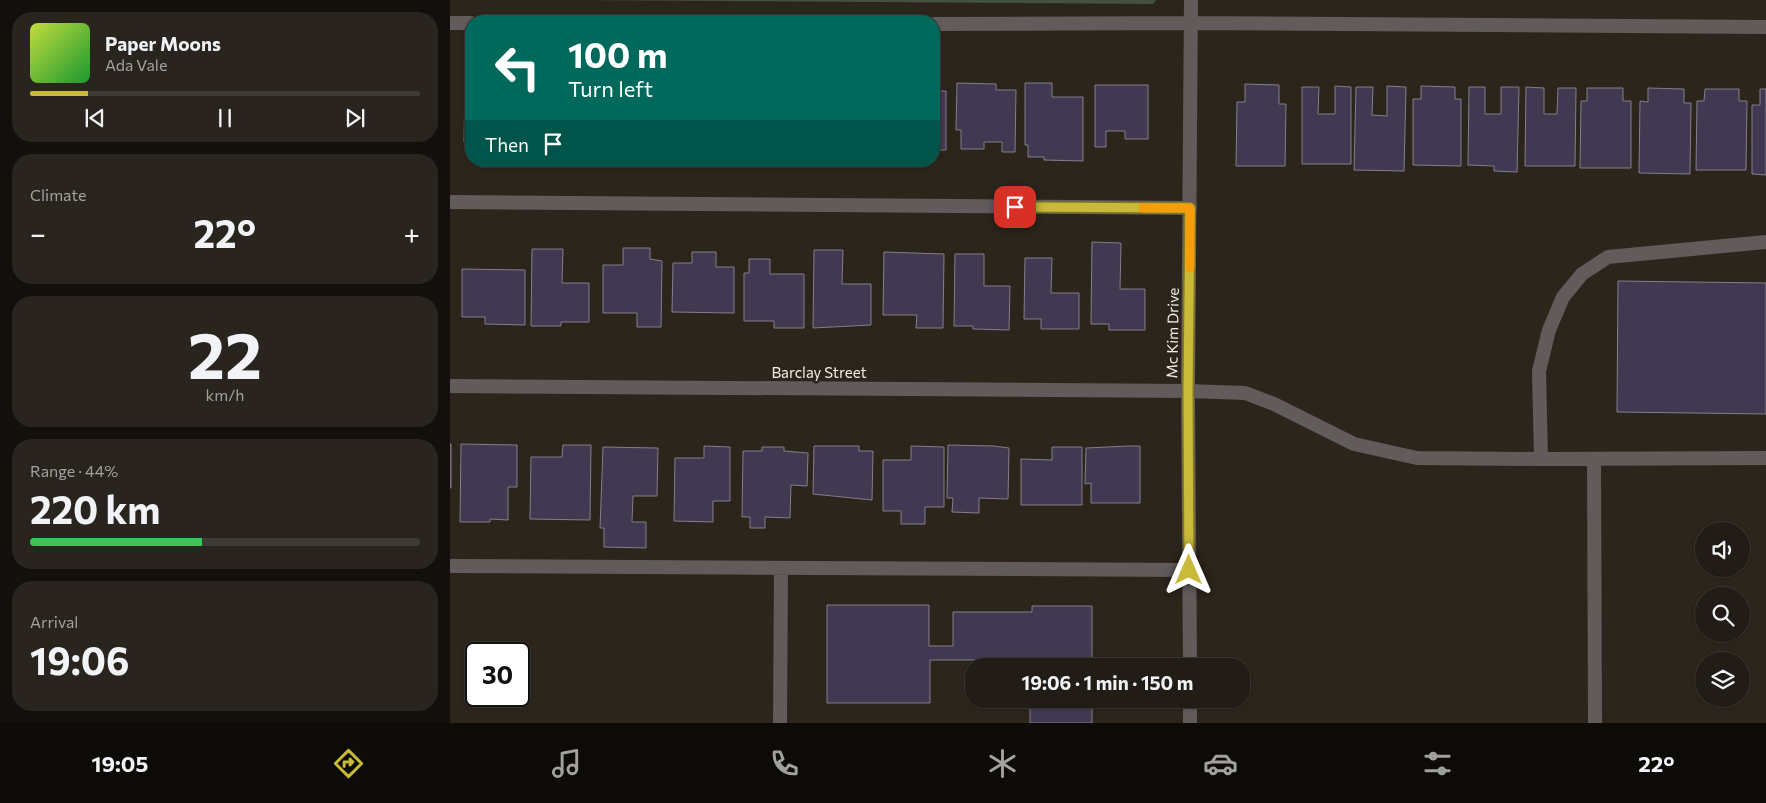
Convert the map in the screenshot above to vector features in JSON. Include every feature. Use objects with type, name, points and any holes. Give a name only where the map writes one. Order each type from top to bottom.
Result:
[{"type":"street","name":"Mc Kim Drive","points":[[1190,658],[1188,391],[1191,0]]},
{"type":"street","points":[[940,24],[1191,23],[1766,27]]},
{"type":"street","points":[[450,24],[465,24]]},
{"type":"street","points":[[450,202],[1190,208]]},
{"type":"street","points":[[1541,459],[1539,370],[1549,330],[1563,297],[1582,274],[1608,257],[1766,242]]},
{"type":"street","name":"Barclay Street","points":[[450,386],[1245,393],[1274,404],[1354,444],[1416,458],[1766,458]]},
{"type":"street","points":[[1594,459],[1594,723]]},
{"type":"street","points":[[450,566],[1189,570]]},
{"type":"street","points":[[780,723],[781,568]]},
{"type":"street","points":[[1190,708],[1190,723]]},
{"type":"green space","points":[[578,0],[1156,0],[1153,4]]},
{"type":"building","points":[[465,81],[465,142],[464,142]]},
{"type":"building","points":[[957,83],[996,84],[996,90],[1016,90],[1015,152],[1002,152],[1002,142],[984,142],[984,149],[961,149],[961,130],[956,130]]},
{"type":"building","points":[[1025,83],[1052,83],[1052,97],[1083,97],[1083,161],[1044,160],[1044,157],[1028,157],[1028,145],[1025,145]]},
{"type":"building","points":[[1245,84],[1279,85],[1279,104],[1286,104],[1285,166],[1236,166],[1237,102],[1245,102]]},
{"type":"building","points":[[1095,85],[1148,85],[1148,139],[1125,139],[1125,131],[1106,131],[1106,147],[1095,147]]},
{"type":"building","points":[[1335,86],[1351,87],[1351,164],[1302,164],[1302,87],[1319,87],[1318,114],[1335,114]]},
{"type":"building","points":[[1387,86],[1406,87],[1404,171],[1354,170],[1356,87],[1373,87],[1372,115],[1387,116]]},
{"type":"building","points":[[1421,86],[1455,87],[1455,99],[1461,99],[1461,166],[1413,165],[1413,99],[1421,99]]},
{"type":"building","points":[[1469,87],[1485,87],[1485,114],[1501,114],[1501,87],[1519,87],[1517,172],[1494,171],[1494,166],[1468,165]]},
{"type":"building","points":[[1526,87],[1544,88],[1544,114],[1557,114],[1558,88],[1576,88],[1575,166],[1525,166]]},
{"type":"building","points":[[1587,88],[1623,88],[1623,101],[1631,101],[1631,168],[1580,168],[1581,101],[1587,101]]},
{"type":"building","points":[[1648,88],[1684,89],[1684,103],[1691,103],[1690,174],[1639,173],[1640,101],[1648,102]]},
{"type":"building","points":[[1705,89],[1739,89],[1739,101],[1747,101],[1746,170],[1696,170],[1697,101],[1704,101]]},
{"type":"building","points":[[1760,89],[1766,89],[1766,175],[1752,174],[1752,105],[1760,105]]},
{"type":"building","points":[[940,91],[946,91],[946,150],[940,150]]},
{"type":"building","points":[[1092,242],[1121,243],[1120,289],[1145,289],[1145,330],[1109,330],[1109,324],[1091,324]]},
{"type":"building","points":[[623,248],[650,248],[650,259],[662,261],[661,327],[637,327],[637,313],[603,313],[603,265],[623,265]]},
{"type":"building","points":[[532,249],[563,249],[562,283],[589,283],[589,322],[561,322],[561,326],[531,326]]},
{"type":"building","points":[[814,250],[843,250],[842,284],[871,284],[871,325],[813,328]]},
{"type":"building","points":[[692,252],[716,252],[716,267],[734,267],[734,313],[672,312],[673,263],[692,263]]},
{"type":"building","points":[[884,252],[944,254],[943,328],[916,328],[917,315],[883,315]]},
{"type":"building","points":[[955,254],[984,254],[984,286],[1010,286],[1009,330],[973,329],[973,326],[954,326]]},
{"type":"building","points":[[1025,258],[1052,258],[1051,293],[1079,293],[1079,329],[1041,329],[1041,319],[1024,319]]},
{"type":"building","points":[[749,259],[770,259],[770,274],[804,274],[804,328],[774,328],[774,321],[744,321],[744,273],[749,273]]},
{"type":"building","points":[[462,269],[525,270],[525,325],[485,324],[485,317],[462,317]]},
{"type":"building","points":[[1618,281],[1766,283],[1766,414],[1617,412]]},
{"type":"building","points":[[451,444],[451,488],[450,488]]},
{"type":"building","points":[[461,444],[517,445],[517,487],[508,487],[508,520],[490,519],[490,522],[460,522]]},
{"type":"building","points":[[563,445],[591,445],[590,520],[530,519],[531,457],[562,457]]},
{"type":"building","points":[[948,445],[1009,448],[1008,499],[979,498],[979,513],[952,512],[953,498],[947,498]]},
{"type":"building","points":[[704,446],[730,447],[730,501],[713,501],[713,522],[674,521],[675,458],[704,458]]},
{"type":"building","points":[[814,446],[859,446],[859,451],[873,451],[872,500],[813,494]]},
{"type":"building","points":[[911,446],[944,447],[944,507],[925,507],[925,524],[901,524],[901,511],[883,511],[883,460],[911,460]]},
{"type":"building","points":[[1140,446],[1140,503],[1091,503],[1091,483],[1085,484],[1086,448]]},
{"type":"building","points":[[603,447],[658,448],[657,496],[633,496],[632,522],[646,522],[646,548],[604,547],[604,528],[600,528]]},
{"type":"building","points":[[762,447],[784,447],[784,451],[808,453],[807,486],[791,485],[790,518],[765,517],[765,528],[750,528],[750,517],[742,517],[743,451],[762,451]]},
{"type":"building","points":[[1052,447],[1082,447],[1082,505],[1021,505],[1021,459],[1052,460]]},
{"type":"building","points":[[827,605],[929,605],[929,646],[953,646],[953,612],[1032,612],[1032,606],[1092,606],[1092,658],[965,658],[965,660],[930,660],[930,703],[827,703]]},
{"type":"building","points":[[1030,708],[1092,708],[1092,723],[1030,723]]},
{"type":"slow traffic","points":[[1143,208],[1190,208],[1190,268]]},
{"type":"route","points":[[1015,207],[1190,208],[1189,570]]}]
